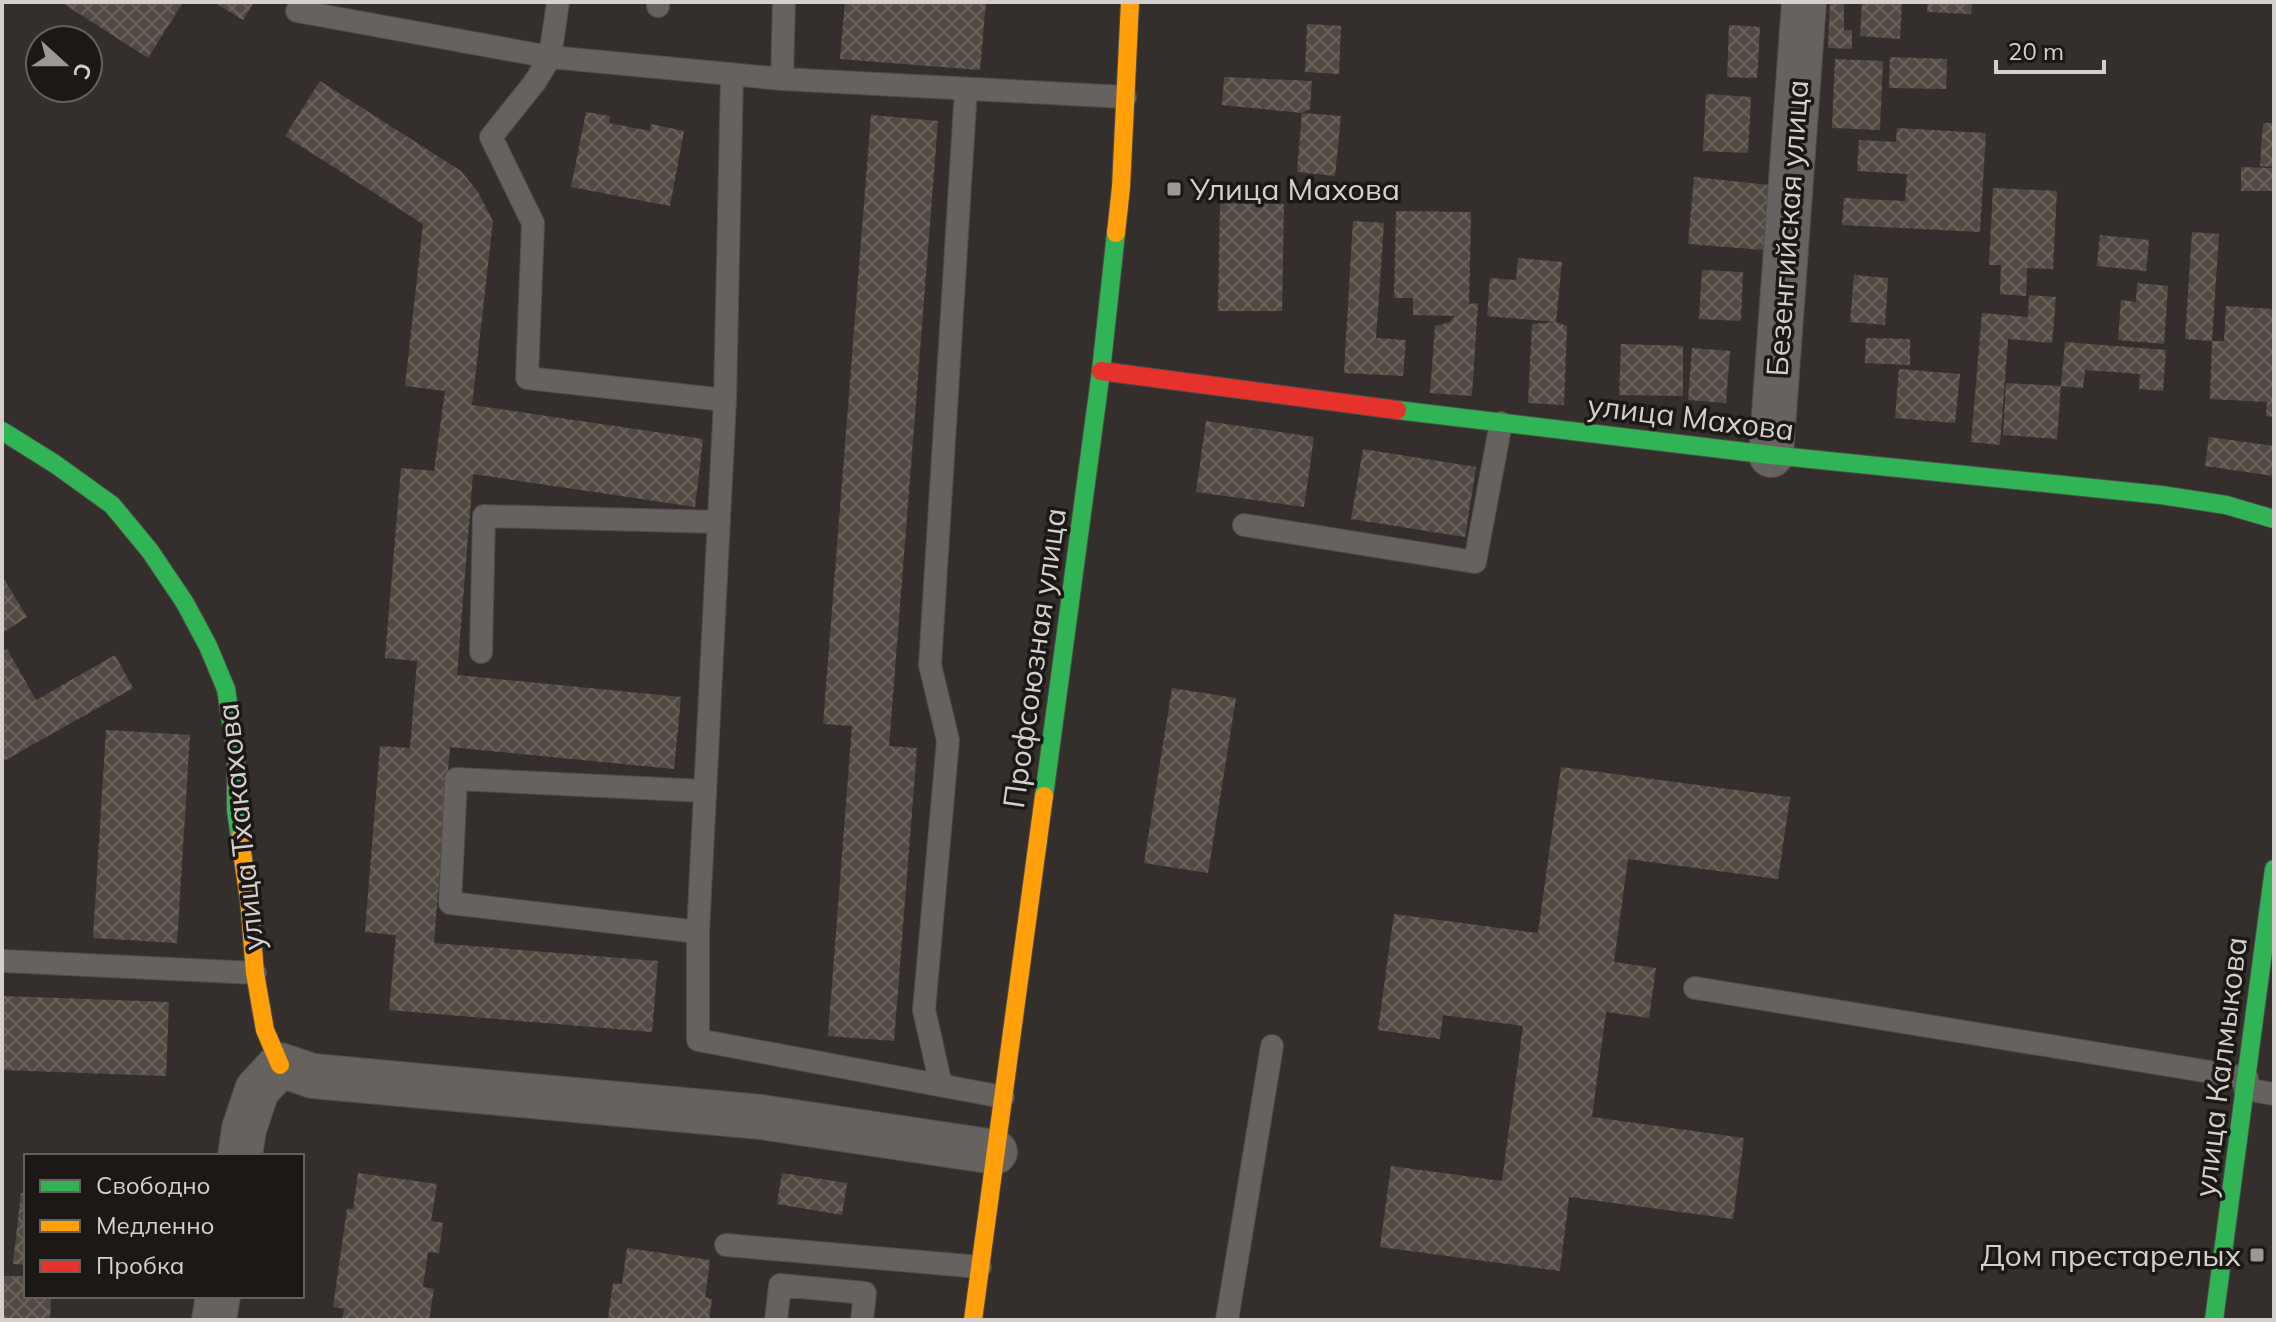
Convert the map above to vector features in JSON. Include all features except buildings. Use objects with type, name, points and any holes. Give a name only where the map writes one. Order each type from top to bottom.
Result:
[{"type":"street","name":"Профсоюзная улица","points":[[973,1320],[1101,371],[1121,187],[1130,2]]},
{"type":"street","name":"Безенгийская улица","points":[[1771,455],[1804,2]]},
{"type":"street","name":"улица Махова","points":[[1101,371],[1771,455],[2161,495],[2226,505],[2274,519]]},
{"type":"street","name":"улица Тхакахова","points":[[2,431],[112,505],[150,551],[185,603],[208,646],[226,689],[236,755],[236,810],[249,900],[255,973],[265,1030],[280,1065]]},
{"type":"street","name":"улица Калмыкова","points":[[2214,1320],[2274,869]]},
{"type":"street","points":[[240,1154],[244,1129],[257,1090],[280,1065],[313,1076],[761,1117],[995,1152]]},
{"type":"street","points":[[214,1320],[218,1298]]},
{"type":"lane","points":[[303,2],[297,11],[550,57],[782,79],[1125,97]]},
{"type":"lane","points":[[558,2],[550,57],[535,82],[491,137],[533,223],[527,378],[725,400]]},
{"type":"lane","points":[[782,79],[784,2]]},
{"type":"lane","points":[[732,74],[725,400],[698,932],[698,1040],[1003,1097]]},
{"type":"lane","points":[[941,1085],[924,1010],[948,740],[930,665],[966,89]]},
{"type":"lane","points":[[1244,525],[1475,562],[1501,423]]},
{"type":"lane","points":[[481,652],[484,516],[719,522]]},
{"type":"lane","points":[[698,932],[450,903],[452,857],[456,779],[705,791]]},
{"type":"lane","points":[[4,961],[255,973]]},
{"type":"lane","points":[[1695,988],[2246,1083],[2274,1094]]},
{"type":"lane","points":[[1227,1320],[1272,1046]]},
{"type":"lane","points":[[726,1245],[980,1267]]},
{"type":"lane","points":[[776,1320],[780,1285],[865,1293],[862,1320]]},
{"type":"traffic: fast","points":[[1044,796],[1101,371],[1116,233]]},
{"type":"traffic: fast","points":[[1397,410],[1771,455],[2161,495],[2226,505],[2274,519]]},
{"type":"traffic: fast","points":[[2,431],[112,505],[150,551],[185,603],[226,689],[236,755],[236,810],[240,838]]},
{"type":"traffic: fast","points":[[2214,1320],[2274,869]]},
{"type":"traffic: slow","points":[[1116,233],[1130,2]]},
{"type":"traffic: slow","points":[[973,1320],[1044,796]]},
{"type":"traffic: slow","points":[[240,838],[255,973],[265,1030],[280,1065]]},
{"type":"traffic: jam","points":[[1101,371],[1397,410]]},
{"type":"place","name":"Улица Махова","points":[[1174,189]]},
{"type":"place","name":"Дом престарелых","points":[[2257,1255]]}]
